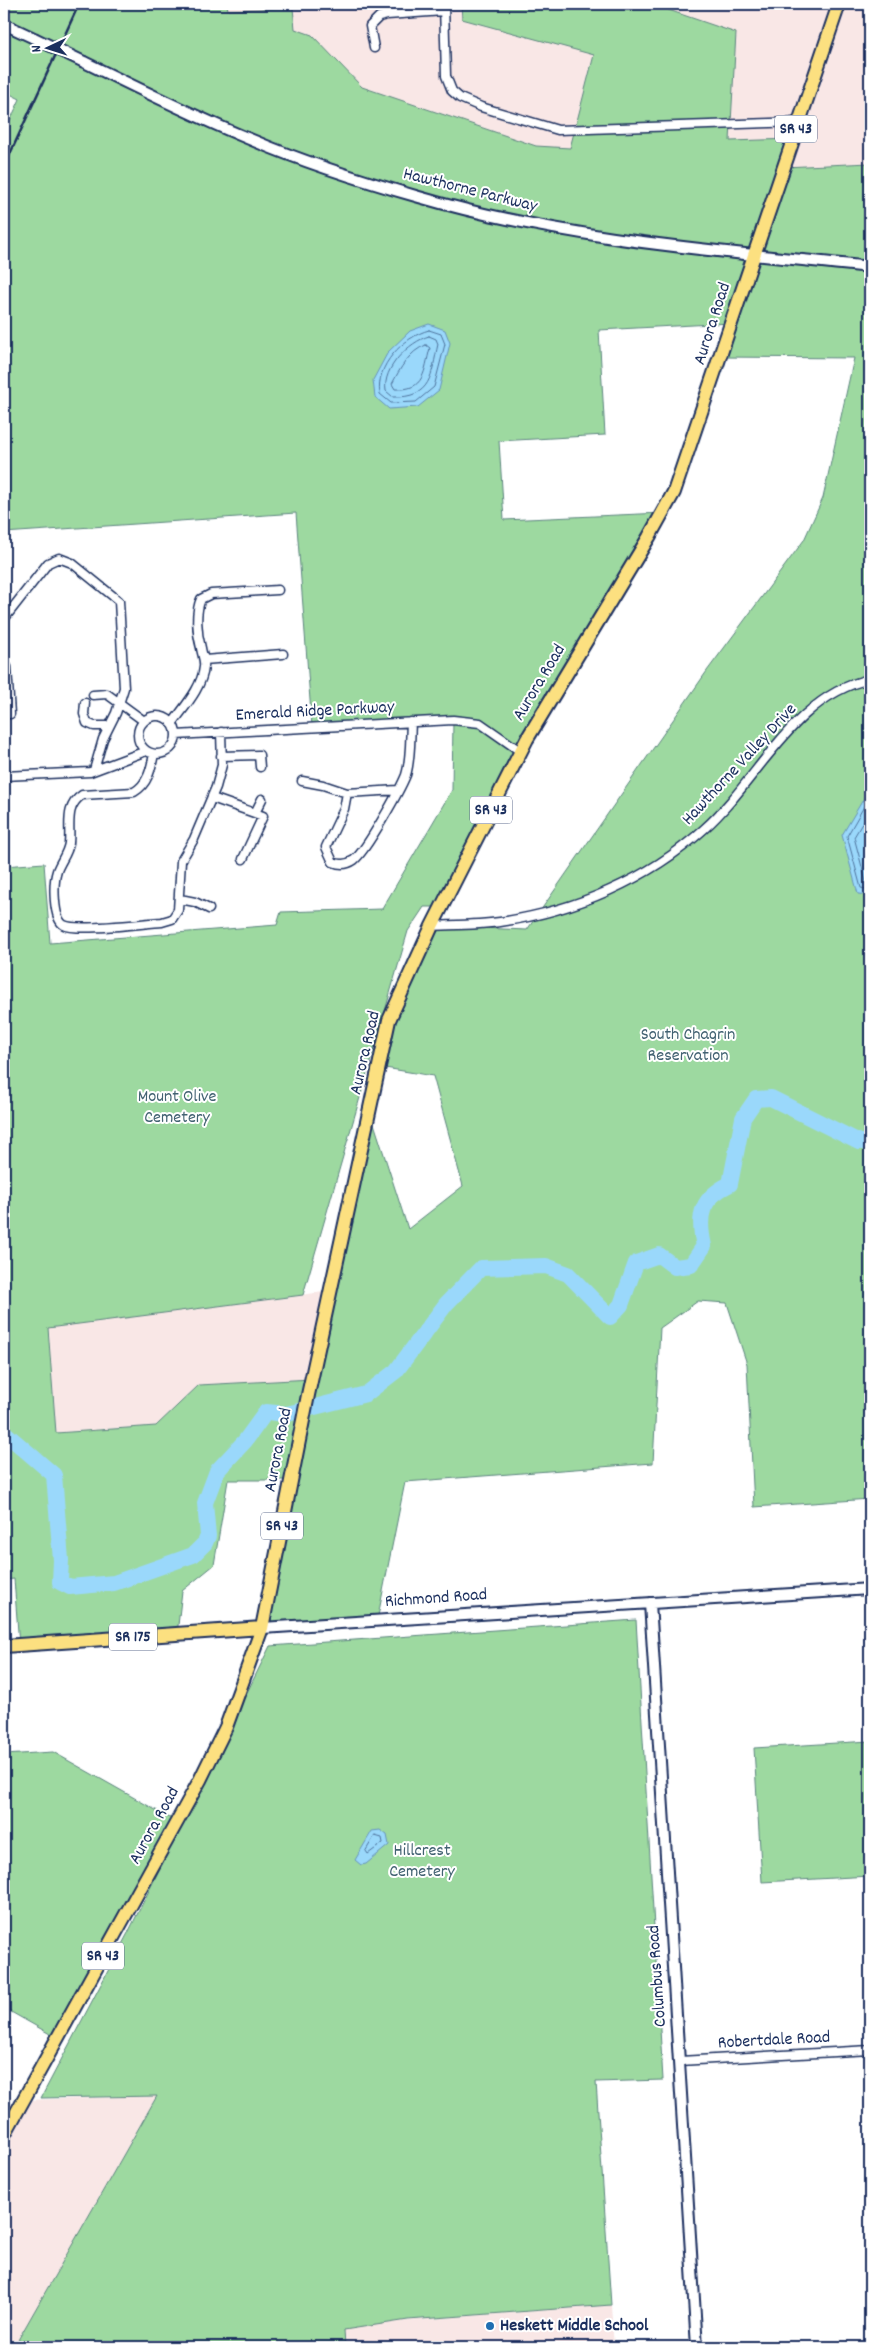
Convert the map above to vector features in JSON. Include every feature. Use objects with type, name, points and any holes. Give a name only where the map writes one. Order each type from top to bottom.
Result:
[{"type":"main road","name":"Aurora Road","points":[[4,2135],[200,1780],[226,1727],[262,1628],[308,1395],[389,1020],[432,926],[520,751],[651,534],[674,492],[839,4]]},
{"type":"main road","name":"Richmond Road","points":[[4,1646],[262,1628]]},
{"type":"street","points":[[374,48],[370,26],[379,17],[444,8],[446,76],[449,86],[460,98],[481,107],[558,130],[798,122]]},
{"type":"street","name":"Hawthorne Parkway","points":[[4,24],[252,140],[318,165],[421,198],[580,234],[654,245],[870,267]]},
{"type":"street","points":[[4,619],[48,564],[59,558],[72,563],[119,601],[124,688],[120,702],[102,739],[94,770]]},
{"type":"street","points":[[172,724],[199,685],[202,677],[204,660],[200,647],[198,612],[201,599],[211,594],[278,590]]},
{"type":"street","points":[[204,660],[283,654]]},
{"type":"street","points":[[4,666],[7,667],[10,714],[4,714]]},
{"type":"street","name":"Hawthorne Valley Drive","points":[[432,926],[499,922],[555,911],[603,894],[659,865],[711,822],[737,795],[790,728],[828,696],[870,679]]},
{"type":"street","points":[[93,695],[107,694],[144,721]]},
{"type":"street","points":[[86,703],[84,714],[87,723],[94,726],[109,726]]},
{"type":"street","points":[[159,716],[172,724],[176,734],[170,750],[154,754],[142,747],[138,731],[144,721],[159,716]]},
{"type":"street","name":"Emerald Ridge Parkway","points":[[176,734],[453,720],[480,724],[520,751]]},
{"type":"street","name":"Emerald Ridge Parkway","points":[[347,793],[344,809],[326,847],[332,862],[339,864],[353,861],[365,849],[398,790],[406,774],[411,722]]},
{"type":"street","name":"Emerald Ridge Parkway","points":[[154,754],[147,778],[140,789],[134,792],[82,795],[72,805],[69,813],[69,844],[57,872],[55,886],[57,919],[68,927],[162,922],[172,919],[176,914],[180,899],[181,861],[194,839],[212,798],[222,765],[221,732]]},
{"type":"street","points":[[4,776],[94,770],[146,751]]},
{"type":"street","points":[[221,756],[259,755],[260,767]]},
{"type":"street","points":[[302,781],[323,785],[347,793],[398,790]]},
{"type":"street","points":[[212,798],[263,816],[243,859]]},
{"type":"street","points":[[255,813],[262,799]]},
{"type":"street","points":[[180,899],[195,902],[209,909]]},
{"type":"street","name":"Richmond Road","points":[[262,1628],[870,1589]]},
{"type":"street","name":"Columbus Road","points":[[650,1603],[697,2347]]},
{"type":"street","name":"Robertdale Road","points":[[680,2061],[870,2050]]},
{"type":"shaded area","points":[[227,4],[870,4],[870,163],[553,179],[230,62]]},
{"type":"shaded area","points":[[331,1291],[312,1379],[199,1385],[156,1426],[55,1433],[48,1328]]},
{"type":"shaded area","points":[[158,2096],[14,2347],[4,2347],[4,2135],[23,2100]]},
{"type":"shaded area","name":"Heskett Middle School","points":[[611,2305],[614,2347],[345,2347],[343,2330],[391,2322]]},
{"type":"green space","points":[[4,4],[227,4],[228,10],[293,8],[295,29],[312,35],[362,87],[536,146],[570,148],[594,55],[462,19],[461,4],[651,4],[736,33],[730,141],[793,139],[784,167],[870,163],[870,1499],[754,1507],[747,1364],[727,1303],[698,1301],[660,1328],[653,1463],[405,1482],[377,1621],[262,1628],[291,1480],[228,1480],[214,1565],[182,1591],[177,1634],[19,1645],[14,1579],[4,1580],[4,866],[44,863],[50,943],[277,925],[281,912],[382,909],[452,790],[453,720],[312,727],[296,513],[4,533],[4,134],[20,99],[4,91]],"holes":[[[731,323],[720,357],[854,358],[823,498],[804,540],[707,671],[527,930],[432,926],[389,1020],[379,1067],[433,1076],[463,1186],[408,1229],[370,1111],[312,1379],[199,1385],[156,1426],[56,1433],[48,1328],[303,1295],[408,931],[424,907],[442,907],[527,739],[663,513],[504,520],[499,441],[605,435],[599,330]]]},
{"type":"green space","name":"Hillcrest Cemetery","points":[[636,1620],[663,2080],[596,2082],[611,2305],[408,2320],[344,2330],[345,2347],[14,2347],[157,2096],[41,2098],[128,1933],[270,1646]]},
{"type":"green space","points":[[870,1741],[870,1876],[762,1882],[754,1748]]},
{"type":"green space","points":[[53,1752],[177,1822],[57,2038],[4,2008],[4,1755]]},
{"type":"water","points":[[429,324],[445,330],[450,343],[439,390],[418,407],[389,409],[375,397],[373,380],[388,352],[410,331]]},
{"type":"water","points":[[870,777],[870,895],[858,894],[842,835],[864,798]]},
{"type":"water","points":[[380,1830],[387,1835],[389,1845],[366,1864],[361,1865],[355,1860],[372,1831]]},
{"type":"waterway","points":[[4,1432],[54,1475],[61,1560],[60,1582],[70,1587],[114,1583],[193,1555],[205,1543],[208,1536],[205,1503],[217,1471],[245,1441],[266,1412],[287,1414],[366,1394],[396,1371],[446,1304],[481,1268],[546,1266],[568,1274],[610,1317],[621,1305],[636,1263],[659,1255],[675,1267],[691,1265],[704,1246],[701,1225],[704,1209],[713,1195],[730,1184],[743,1118],[756,1099],[771,1098],[859,1142],[870,1142]]},
{"type":"railway","points":[[4,167],[79,4]]},
{"type":"place","name":"Heskett Middle School","points":[[490,2326]]},
{"type":"park label","name":"South Chagrin Reservation","points":[[688,1045]]},
{"type":"park label","name":"Mount Olive Cemetery","points":[[177,1107]]}]
